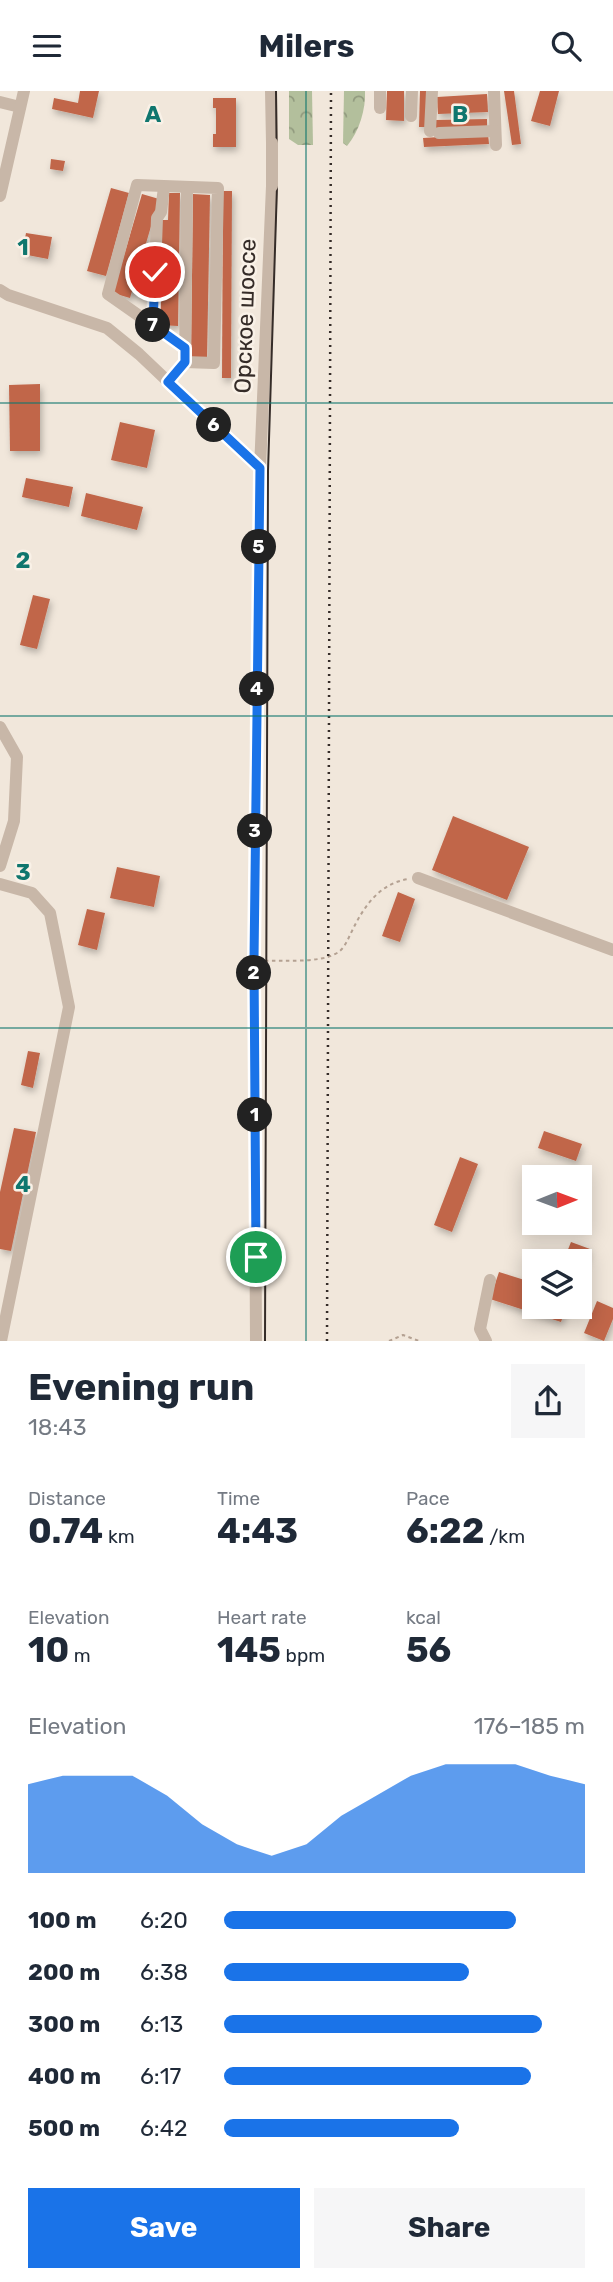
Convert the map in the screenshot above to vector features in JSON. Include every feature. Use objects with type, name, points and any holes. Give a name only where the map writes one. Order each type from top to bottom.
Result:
[{"type":"street","points":[[0,196],[24,91]]},
{"type":"street","name":"Орское шоссе","points":[[256,1341],[254,961],[260,468],[272,185],[271,91]]},
{"type":"street","points":[[380,91],[380,109]]},
{"type":"street","points":[[411,116],[412,91]]},
{"type":"street","points":[[432,91],[435,132],[495,131]]},
{"type":"street","points":[[494,91],[496,145]]},
{"type":"street","points":[[0,102],[20,107]]},
{"type":"street","points":[[185,348],[108,294],[137,184],[218,188],[214,363],[185,362]]},
{"type":"street","points":[[153,325],[157,218],[161,212],[164,187]]},
{"type":"street","points":[[168,382],[185,362],[187,188]]},
{"type":"street","points":[[0,290],[107,328],[260,468]]},
{"type":"street","points":[[0,727],[17,757],[14,821],[0,866]]},
{"type":"street","points":[[418,878],[613,950]]},
{"type":"street","points":[[0,884],[32,893],[50,913],[69,1007],[1,1341]]},
{"type":"street","points":[[486,1341],[480,1329],[490,1280]]},
{"type":"path","points":[[254,961],[300,960],[336,954],[344,947],[365,905],[386,887],[401,880],[418,878]]},
{"type":"path","points":[[389,1341],[403,1335],[419,1341]]},
{"type":"green space","points":[[289,91],[312,91],[313,145],[298,145],[289,139]]},
{"type":"green space","points":[[344,91],[365,91],[361,120],[347,146],[343,143]]},
{"type":"building","points":[[80,91],[99,91],[93,118],[52,109],[54,98],[78,103]]},
{"type":"building","points":[[387,91],[404,91],[404,121],[386,120]]},
{"type":"building","points":[[420,91],[427,91],[426,127],[419,127]]},
{"type":"building","points":[[504,91],[514,91],[521,144],[512,145]]},
{"type":"building","points":[[540,91],[559,91],[550,126],[531,121]]},
{"type":"building","points":[[487,94],[488,112],[438,114],[437,97]]},
{"type":"building","points":[[213,98],[236,98],[236,147],[213,147],[216,108],[213,108]]},
{"type":"building","points":[[487,119],[487,127],[435,128],[435,120]]},
{"type":"building","points":[[488,134],[489,144],[424,147],[423,138]]},
{"type":"building","points":[[51,159],[65,161],[63,171],[50,169]]},
{"type":"building","points":[[111,188],[129,193],[106,276],[87,271]]},
{"type":"building","points":[[223,191],[232,191],[231,378],[222,378]]},
{"type":"building","points":[[169,193],[180,193],[178,326],[160,325],[161,220],[168,220]]},
{"type":"building","points":[[142,194],[159,199],[130,298],[113,293]]},
{"type":"building","points":[[193,194],[210,195],[207,358],[191,358]]},
{"type":"building","points":[[26,233],[52,237],[48,259],[22,254]]},
{"type":"building","points":[[40,384],[40,451],[10,451],[9,385]]},
{"type":"building","points":[[120,422],[155,430],[147,468],[111,460]]},
{"type":"building","points":[[26,478],[73,487],[69,507],[22,497]]},
{"type":"building","points":[[86,493],[143,507],[137,530],[81,516]]},
{"type":"building","points":[[33,595],[50,599],[37,649],[20,645]]},
{"type":"building","points":[[453,816],[529,847],[507,900],[432,870]]},
{"type":"building","points":[[117,867],[160,876],[154,907],[110,898]]},
{"type":"building","points":[[398,892],[415,899],[400,942],[382,936]]},
{"type":"building","points":[[87,909],[105,913],[97,950],[78,945]]},
{"type":"building","points":[[28,1051],[40,1053],[33,1088],[21,1085]]},
{"type":"building","points":[[14,1128],[36,1132],[11,1251],[0,1249],[0,1192]]},
{"type":"building","points":[[544,1131],[582,1144],[576,1161],[538,1148]]},
{"type":"building","points":[[460,1157],[478,1164],[452,1232],[434,1225]]},
{"type":"building","points":[[571,1242],[590,1249],[568,1249]]},
{"type":"building","points":[[499,1272],[522,1279],[522,1309],[490,1299]]},
{"type":"building","points":[[597,1301],[613,1308],[613,1319],[604,1341],[584,1333],[592,1319]]},
{"type":"tram line","points":[[265,1341],[268,471],[277,186],[276,91]]},
{"type":"railway","points":[[327,1341],[331,91]]},
{"type":"route","points":[[155,272],[153,325],[185,348],[185,362],[168,382],[260,468],[254,961],[256,1257]]}]
